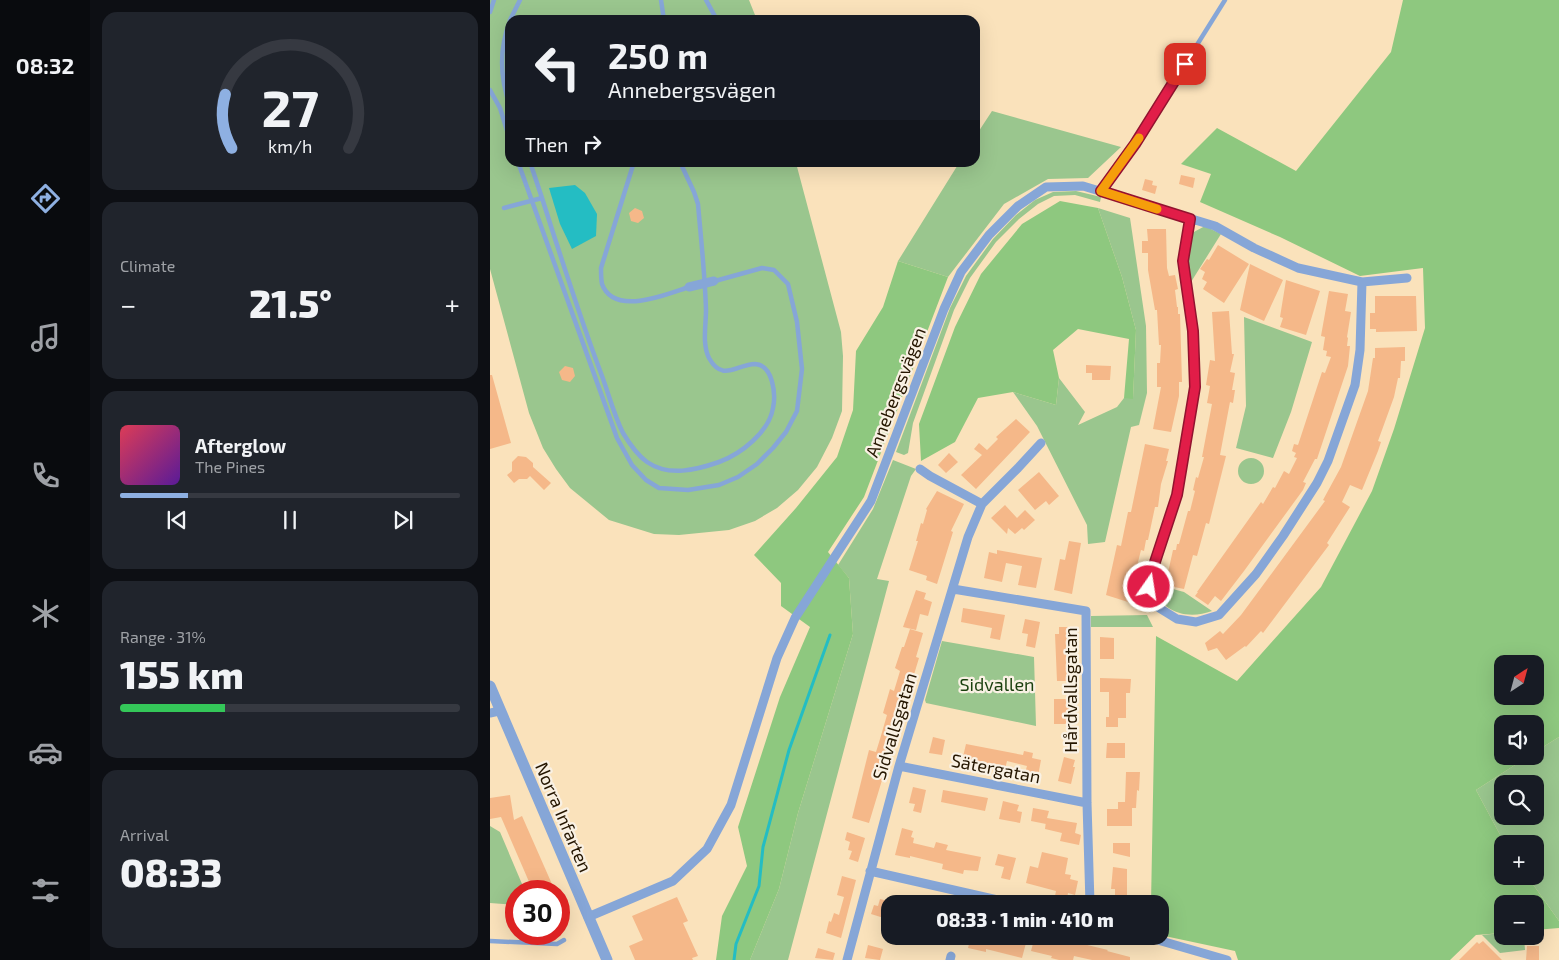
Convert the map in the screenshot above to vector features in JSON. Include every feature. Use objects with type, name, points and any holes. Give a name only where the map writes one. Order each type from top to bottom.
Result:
[{"type":"street","name":"Annebergsvägen","points":[[588,917],[673,881],[707,849],[731,805],[777,658],[795,618],[871,501],[944,309],[961,272],[989,235],[1018,206],[1046,187],[1083,186],[1216,226],[1254,248],[1293,266],[1362,282],[1407,278]]},
{"type":"street","points":[[1190,219],[1183,261],[1193,331],[1195,387],[1177,495],[1155,562],[1149,587],[1156,606],[1178,619],[1196,622],[1218,615],[1236,597],[1261,566],[1317,483],[1328,461],[1355,385],[1360,350],[1362,282]]},
{"type":"street","points":[[689,287],[714,281]]},
{"type":"street","name":"Sidvallsgatan","points":[[847,960],[899,766],[968,538],[982,504],[1041,442]]},
{"type":"street","points":[[920,469],[982,504]]},
{"type":"street","name":"Hårdvallsgatan","points":[[953,588],[1086,611],[1087,803],[1090,895]]},
{"type":"street","name":"Norra Infarten","points":[[490,686],[495,712],[607,960]]},
{"type":"street","name":"Sätergatan","points":[[899,766],[1087,803]]},
{"type":"street","points":[[870,871],[975,895]]},
{"type":"street","points":[[1169,943],[1227,960]]},
{"type":"lane","points":[[490,12],[494,0]]},
{"type":"lane","points":[[513,15],[520,0]]},
{"type":"lane","points":[[661,0],[663,15]]},
{"type":"lane","points":[[706,0],[714,15]]},
{"type":"lane","points":[[1101,191],[1135,144],[1225,0]]},
{"type":"lane","points":[[505,34],[501,56],[505,86]]},
{"type":"lane","points":[[490,90],[500,108],[505,124]]},
{"type":"lane","points":[[520,167],[623,451],[646,480],[660,488],[688,490],[719,485],[738,478],[757,464],[773,448],[786,432],[797,411],[802,368],[797,322],[788,284],[774,270],[762,268],[714,281]]},
{"type":"lane","points":[[532,167],[592,350],[623,432],[635,451],[647,462],[664,469],[681,472],[703,468],[743,451],[768,423],[773,408],[772,380],[762,366],[754,364],[728,372],[715,368],[708,356],[705,335],[706,310],[698,204],[682,167]]},
{"type":"lane","points":[[632,167],[601,268],[602,283],[608,293],[628,302],[649,300],[689,287]]},
{"type":"lane","points":[[504,208],[542,198]]},
{"type":"lane","points":[[490,940],[505,941]]},
{"type":"green space","points":[[490,0],[749,0],[755,15],[505,15],[505,167],[797,167],[841,332],[843,356],[842,411],[832,438],[817,467],[798,490],[777,508],[755,521],[729,530],[679,535],[654,534],[609,520],[570,488],[543,448],[529,413],[490,269]]},
{"type":"green space","points":[[1403,0],[1559,0],[1559,737],[1544,746],[1544,715],[1494,715],[1494,765],[1515,765],[1499,775],[1494,775],[1494,778],[1476,790],[1500,835],[1494,835],[1494,885],[1533,885],[1541,895],[1494,895],[1494,934],[1476,935],[1450,960],[1238,960],[1235,951],[1169,937],[1169,895],[1151,895],[1156,636],[1237,681],[1321,587],[1372,491],[1394,429],[1425,328],[1423,268],[1360,276],[1280,237],[1200,202],[1211,174],[1181,164],[1217,128],[1296,171],[1391,52]]},
{"type":"green space","points":[[992,111],[1121,147],[1088,178],[1048,179],[1004,204],[948,277],[898,261],[957,167],[980,167],[980,129]]},
{"type":"green space","points":[[1076,191],[1101,197],[1100,202],[1075,195],[1054,196],[1038,204],[1019,219],[996,242],[970,278],[954,310],[913,423],[908,453],[904,455],[896,452],[950,308],[966,276],[993,239],[1016,215],[1035,200],[1053,192]]},
{"type":"green space","points":[[1060,201],[1098,208],[1122,277],[1136,330],[1133,399],[1124,398],[1129,339],[1078,329],[1053,350],[1059,378],[1056,405],[1013,392],[978,398],[955,442],[921,461],[919,424],[955,327],[981,274],[1022,224]]},
{"type":"green space","points":[[1098,208],[1130,218],[1146,326],[1147,393],[1139,425],[1131,427],[1105,542],[1088,544],[1087,525],[1037,426],[1013,392],[1056,405],[1059,378],[1085,412],[1078,425],[1117,407],[1124,398],[1133,398],[1136,330],[1122,277]]},
{"type":"green space","points":[[1205,226],[1221,234],[1191,282],[1189,280],[1186,259],[1192,233]]},
{"type":"green space","points":[[898,261],[948,277],[864,497],[828,552],[849,578],[853,634],[798,813],[779,889],[750,960],[716,960],[722,916],[747,866],[738,827],[780,697],[810,627],[781,606],[781,583],[754,555],[796,508],[837,457],[853,410],[856,351],[883,307]]},
{"type":"green space","points":[[1244,317],[1312,342],[1291,412],[1273,458],[1236,448],[1246,406]]},
{"type":"green space","points":[[1251,458],[1260,462],[1264,471],[1260,480],[1251,484],[1242,480],[1238,471],[1242,462]]},
{"type":"green space","points":[[893,460],[916,469],[911,476],[877,579],[889,581],[788,960],[750,960],[779,889],[798,813],[853,634],[849,578],[838,565],[873,509]]},
{"type":"green space","points":[[1154,584],[1184,592],[1212,611],[1194,615],[1176,612],[1162,602]]},
{"type":"green space","points":[[1147,615],[1153,627],[1091,627],[1091,616]]},
{"type":"green space","name":"Sidvallen","points":[[942,641],[1034,657],[1036,726],[926,703],[925,700]]},
{"type":"green space","points":[[1559,737],[1559,921],[1544,900],[1544,895],[1541,895],[1533,885],[1544,885],[1544,835],[1500,835],[1495,825],[1544,825],[1544,775],[1499,775],[1515,765],[1544,765],[1544,746]]},
{"type":"green space","points":[[1494,778],[1494,824],[1476,790]]},
{"type":"green space","points":[[490,826],[500,832],[520,880],[505,880],[505,904],[490,903]]},
{"type":"green space","points":[[1544,900],[1559,921],[1559,928],[1544,929]]},
{"type":"green space","points":[[1494,934],[1494,945],[1525,945],[1525,950],[1500,953],[1482,935]]},
{"type":"water","points":[[575,185],[585,193],[597,214],[596,236],[572,249],[560,224],[549,188]]},
{"type":"building","points":[[1181,175],[1195,178],[1193,188],[1179,184]]},
{"type":"building","points":[[1145,179],[1153,181],[1152,185],[1157,186],[1155,194],[1142,190]]},
{"type":"building","points":[[635,208],[642,211],[644,218],[638,223],[631,221],[629,213]]},
{"type":"building","points":[[1147,229],[1166,229],[1167,268],[1169,276],[1175,275],[1178,289],[1175,290],[1178,314],[1180,314],[1182,382],[1179,382],[1179,396],[1171,432],[1153,429],[1161,387],[1157,387],[1157,363],[1160,363],[1161,345],[1159,345],[1157,310],[1155,310],[1148,270],[1148,253],[1142,253],[1142,241],[1148,241]]},
{"type":"building","points":[[1218,245],[1249,264],[1224,303],[1203,289],[1207,282],[1202,279],[1205,272],[1200,269],[1207,259],[1209,260]]},
{"type":"building","points":[[1250,264],[1283,280],[1264,321],[1240,310]]},
{"type":"building","points":[[1286,280],[1320,291],[1306,335],[1280,327],[1283,318],[1280,317]]},
{"type":"building","points":[[1329,291],[1348,294],[1345,311],[1351,312],[1347,337],[1347,346],[1350,346],[1348,366],[1317,459],[1315,459],[1303,482],[1306,483],[1303,490],[1244,571],[1221,601],[1215,596],[1208,605],[1195,596],[1197,592],[1261,502],[1263,504],[1273,487],[1275,488],[1284,471],[1289,474],[1297,458],[1294,457],[1296,453],[1292,451],[1294,444],[1298,445],[1322,372],[1325,373],[1331,357],[1326,356],[1327,351],[1323,350],[1325,337],[1321,336]]},
{"type":"building","points":[[1375,296],[1416,296],[1417,331],[1376,332],[1376,329],[1370,329],[1370,313],[1375,313]]},
{"type":"building","points":[[1229,311],[1232,354],[1234,354],[1230,372],[1235,373],[1232,390],[1235,390],[1233,403],[1230,402],[1220,455],[1226,456],[1209,524],[1206,523],[1197,556],[1193,555],[1184,589],[1162,584],[1164,576],[1167,577],[1173,550],[1176,550],[1177,544],[1179,544],[1188,511],[1190,511],[1196,477],[1198,478],[1204,457],[1202,457],[1212,404],[1207,403],[1210,386],[1206,385],[1210,360],[1215,361],[1212,312]]},
{"type":"building","points":[[1405,347],[1405,361],[1401,361],[1400,378],[1398,378],[1394,397],[1378,441],[1381,442],[1378,451],[1362,490],[1350,485],[1342,502],[1350,507],[1327,543],[1329,545],[1263,633],[1261,631],[1246,647],[1226,660],[1217,648],[1208,651],[1205,643],[1220,631],[1223,634],[1241,615],[1325,501],[1323,500],[1341,467],[1368,391],[1373,358],[1375,358],[1375,348]]},
{"type":"building","points":[[1086,365],[1111,366],[1110,380],[1092,380],[1092,373],[1086,373]]},
{"type":"building","points":[[565,366],[573,368],[575,376],[570,382],[562,380],[559,372]]},
{"type":"building","points":[[490,375],[492,375],[511,443],[490,449]]},
{"type":"building","points":[[1016,419],[1030,432],[976,489],[961,475],[982,455],[974,449],[979,443],[987,450],[998,439],[996,437]]},
{"type":"building","points":[[1145,444],[1169,449],[1166,461],[1168,461],[1161,484],[1158,507],[1155,507],[1144,551],[1141,550],[1128,602],[1106,595],[1117,545],[1121,546],[1128,512],[1131,512]]},
{"type":"building","points":[[949,453],[958,462],[946,473],[938,465]]},
{"type":"building","points":[[518,456],[526,457],[533,463],[533,467],[551,483],[544,490],[530,476],[527,479],[519,479],[514,483],[507,475],[512,471],[512,462]]},
{"type":"building","points":[[1039,472],[1059,496],[1049,505],[1046,501],[1035,510],[1018,490]]},
{"type":"building","points":[[937,491],[964,504],[951,531],[953,532],[937,584],[926,580],[927,576],[909,570],[918,541],[916,541],[921,523],[923,524],[926,509]]},
{"type":"building","points":[[1005,505],[1017,518],[1025,510],[1035,520],[1024,530],[1022,528],[1015,534],[1008,528],[1007,534],[991,518]]},
{"type":"building","points":[[1069,541],[1081,543],[1072,594],[1054,590],[1060,559],[1065,560]]},
{"type":"building","points":[[997,550],[1042,558],[1036,588],[1018,585],[1022,566],[1006,563],[1002,582],[984,578],[989,552],[997,554]]},
{"type":"building","points":[[916,590],[926,593],[924,599],[932,602],[928,616],[920,614],[916,630],[903,627]]},
{"type":"building","points":[[963,608],[1005,615],[1000,640],[990,638],[992,628],[961,622]]},
{"type":"building","points":[[1025,619],[1040,622],[1035,648],[1026,646],[1028,634],[1022,633]]},
{"type":"building","points":[[1059,627],[1070,627],[1068,663],[1071,663],[1071,681],[1057,681],[1055,634],[1059,634]]},
{"type":"building","points":[[910,629],[923,633],[916,657],[919,658],[869,823],[852,818],[869,750],[876,752],[887,715],[883,713],[890,689],[894,691],[900,671],[895,668]]},
{"type":"building","points":[[1100,637],[1114,638],[1114,659],[1100,659]]},
{"type":"building","points":[[1100,678],[1131,679],[1130,693],[1126,693],[1126,718],[1118,718],[1118,727],[1106,727],[1106,717],[1109,717],[1109,692],[1100,692]]},
{"type":"building","points":[[1054,699],[1072,699],[1072,717],[1066,717],[1066,724],[1054,724]]},
{"type":"building","points":[[933,737],[945,740],[942,755],[929,753]]},
{"type":"building","points":[[1107,743],[1125,743],[1125,758],[1106,758]]},
{"type":"building","points":[[966,744],[1023,755],[1024,751],[1033,753],[1032,758],[1041,760],[1038,776],[1025,773],[1027,766],[1007,761],[1005,769],[975,760],[974,763],[962,761]]},
{"type":"building","points":[[1064,757],[1075,760],[1071,784],[1058,781]]},
{"type":"building","points":[[1126,772],[1140,772],[1136,808],[1132,808],[1132,826],[1107,826],[1107,809],[1118,809],[1118,802],[1125,802]]},
{"type":"building","points":[[913,787],[926,790],[921,813],[913,811],[915,804],[909,803]]},
{"type":"building","points":[[943,790],[988,798],[985,811],[941,802]]},
{"type":"building","points":[[510,795],[514,820],[522,816],[550,880],[528,880],[501,817],[490,819],[490,798]]},
{"type":"building","points":[[1003,801],[1019,805],[1017,811],[1022,812],[1020,823],[999,819]]},
{"type":"building","points":[[1033,808],[1049,811],[1047,818],[1077,823],[1075,833],[1081,835],[1079,845],[1060,841],[1062,833],[1045,829],[1046,824],[1031,821]]},
{"type":"building","points":[[902,828],[913,831],[911,837],[914,838],[913,843],[934,848],[936,842],[948,845],[946,850],[981,857],[978,871],[964,870],[963,874],[942,869],[943,864],[910,856],[910,858],[895,855]]},
{"type":"building","points":[[847,832],[865,838],[858,862],[849,859],[852,851],[848,850],[850,842],[845,840]]},
{"type":"building","points":[[1113,843],[1130,843],[1130,857],[1113,853]]},
{"type":"building","points":[[1042,852],[1068,858],[1065,874],[1071,875],[1070,879],[1078,881],[1075,895],[1068,893],[1068,895],[1055,895],[1056,891],[1026,883],[1030,866],[1038,868]]},
{"type":"building","points":[[998,854],[1016,858],[1010,880],[1001,878],[1004,867],[995,865]]},
{"type":"building","points":[[1113,867],[1127,869],[1127,895],[1115,895],[1115,889],[1111,889]]},
{"type":"building","points":[[842,876],[856,880],[841,938],[826,933],[829,921],[831,922],[834,913],[839,915],[844,897],[837,895]]},
{"type":"building","points":[[677,897],[688,921],[683,923],[698,956],[692,958],[693,960],[635,960],[629,946],[643,940],[632,916]]},
{"type":"building","points":[[881,899],[881,917],[871,914],[874,905],[878,906]]},
{"type":"building","points":[[1483,941],[1502,960],[1459,960],[1477,942],[1479,944]]},
{"type":"building","points":[[868,945],[883,949],[880,960],[865,958]]},
{"type":"building","points":[[969,945],[1025,945],[1022,958],[986,949],[986,952],[968,948]]},
{"type":"building","points":[[1033,945],[1087,945],[1130,957],[1130,960],[1092,960],[1074,956],[1073,960],[1059,960],[1051,958],[1052,956],[1031,951]]},
{"type":"building","points":[[1527,946],[1539,946],[1539,960],[1526,960]]},
{"type":"building","points":[[818,948],[835,953],[833,960],[815,958]]},
{"type":"waterway","points":[[734,960],[736,944],[759,886],[763,847],[789,750],[830,635]]},
{"type":"slow traffic","points":[[1139,138],[1101,191],[1157,209]]},
{"type":"route","points":[[1149,587],[1155,562],[1177,495],[1195,387],[1193,331],[1183,261],[1190,219],[1101,191],[1135,144],[1185,64]]}]
